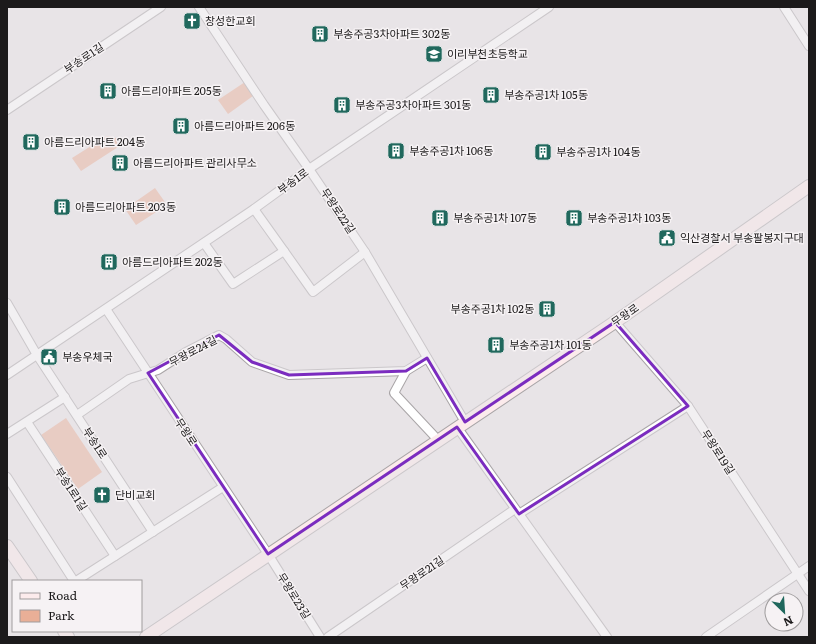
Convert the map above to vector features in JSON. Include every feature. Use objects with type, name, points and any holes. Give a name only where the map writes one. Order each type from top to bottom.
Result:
[{"type":"street","name":"부송로1길","points":[[7,110],[161,7]]},
{"type":"street","name":"무왕로22길","points":[[199,7],[365,252],[427,358],[461,425]]},
{"type":"street","name":"부송1로","points":[[7,375],[204,243],[309,169],[549,7]]},
{"type":"street","points":[[784,7],[809,46]]},
{"type":"street","name":"무왕로","points":[[146,637],[615,322],[809,186]]},
{"type":"street","points":[[254,209],[313,292],[365,252]]},
{"type":"street","points":[[204,243],[233,284],[284,251]]},
{"type":"street","points":[[7,303],[37,355]]},
{"type":"street","name":"무왕로","points":[[106,309],[268,554]]},
{"type":"street","name":"무왕로19길","points":[[615,322],[688,406],[809,591]]},
{"type":"street","name":"무왕로24길","points":[[77,415],[129,379],[158,370],[186,352],[219,335],[226,339],[252,362],[289,375],[406,371],[427,358]]},
{"type":"street","name":"부송1로","points":[[37,355],[152,532]]},
{"type":"street","points":[[406,371],[394,393],[438,440]]},
{"type":"street","points":[[7,434],[65,397]]},
{"type":"street","name":"무왕로21길","points":[[328,637],[517,511],[688,406]]},
{"type":"street","name":"부송1로1길","points":[[27,422],[115,556]]},
{"type":"street","points":[[461,425],[517,511],[607,637]]},
{"type":"street","points":[[7,477],[74,580]]},
{"type":"street","points":[[77,580],[223,487]]},
{"type":"street","points":[[7,546],[30,580]]},
{"type":"street","name":"무왕로23길","points":[[268,554],[320,637]]},
{"type":"street","points":[[706,637],[809,566]]},
{"type":"highlighted area","points":[[615,322],[688,406],[519,514],[457,427],[268,554],[148,373],[219,335],[252,362],[289,375],[406,371],[427,358],[465,422]]},
{"type":"green space","points":[[248,80],[257,93],[228,114],[218,100]]},
{"type":"green space","points":[[107,136],[116,138],[118,147],[81,171],[72,158]]},
{"type":"green space","points":[[155,188],[167,205],[136,225],[125,209]]},
{"type":"green space","points":[[66,418],[102,472],[78,489],[41,435]]},
{"type":"place","name":"창성한교회","points":[[192,21]]},
{"type":"place","name":"부송주공3차아파트 302동","points":[[320,34]]},
{"type":"place","name":"이리부천초등학교","points":[[434,54]]},
{"type":"place","name":"아름드리아파트 205동","points":[[108,91]]},
{"type":"place","name":"부송주공1차 105동","points":[[491,95]]},
{"type":"place","name":"부송주공3차아파트 301동","points":[[342,105]]},
{"type":"place","name":"아름드리아파트 206동","points":[[181,126]]},
{"type":"place","name":"아름드리아파트 204동","points":[[31,142]]},
{"type":"place","name":"부송주공1차 106동","points":[[396,151]]},
{"type":"place","name":"부송주공1차 104동","points":[[543,152]]},
{"type":"place","name":"아름드리아파트 관리사무소","points":[[120,163]]},
{"type":"place","name":"아름드리아파트 203동","points":[[62,207]]},
{"type":"place","name":"부송주공1차 107동","points":[[440,218]]},
{"type":"place","name":"부송주공1차 103동","points":[[574,218]]},
{"type":"place","name":"익산경찰서 부송팔봉지구대","points":[[667,238]]},
{"type":"place","name":"아름드리아파트 202동","points":[[109,262]]},
{"type":"place","name":"부송주공1차 102동","points":[[547,309]]},
{"type":"place","name":"부송주공1차 101동","points":[[496,345]]},
{"type":"place","name":"부송우체국","points":[[49,357]]},
{"type":"place","name":"단비교회","points":[[102,495]]}]
